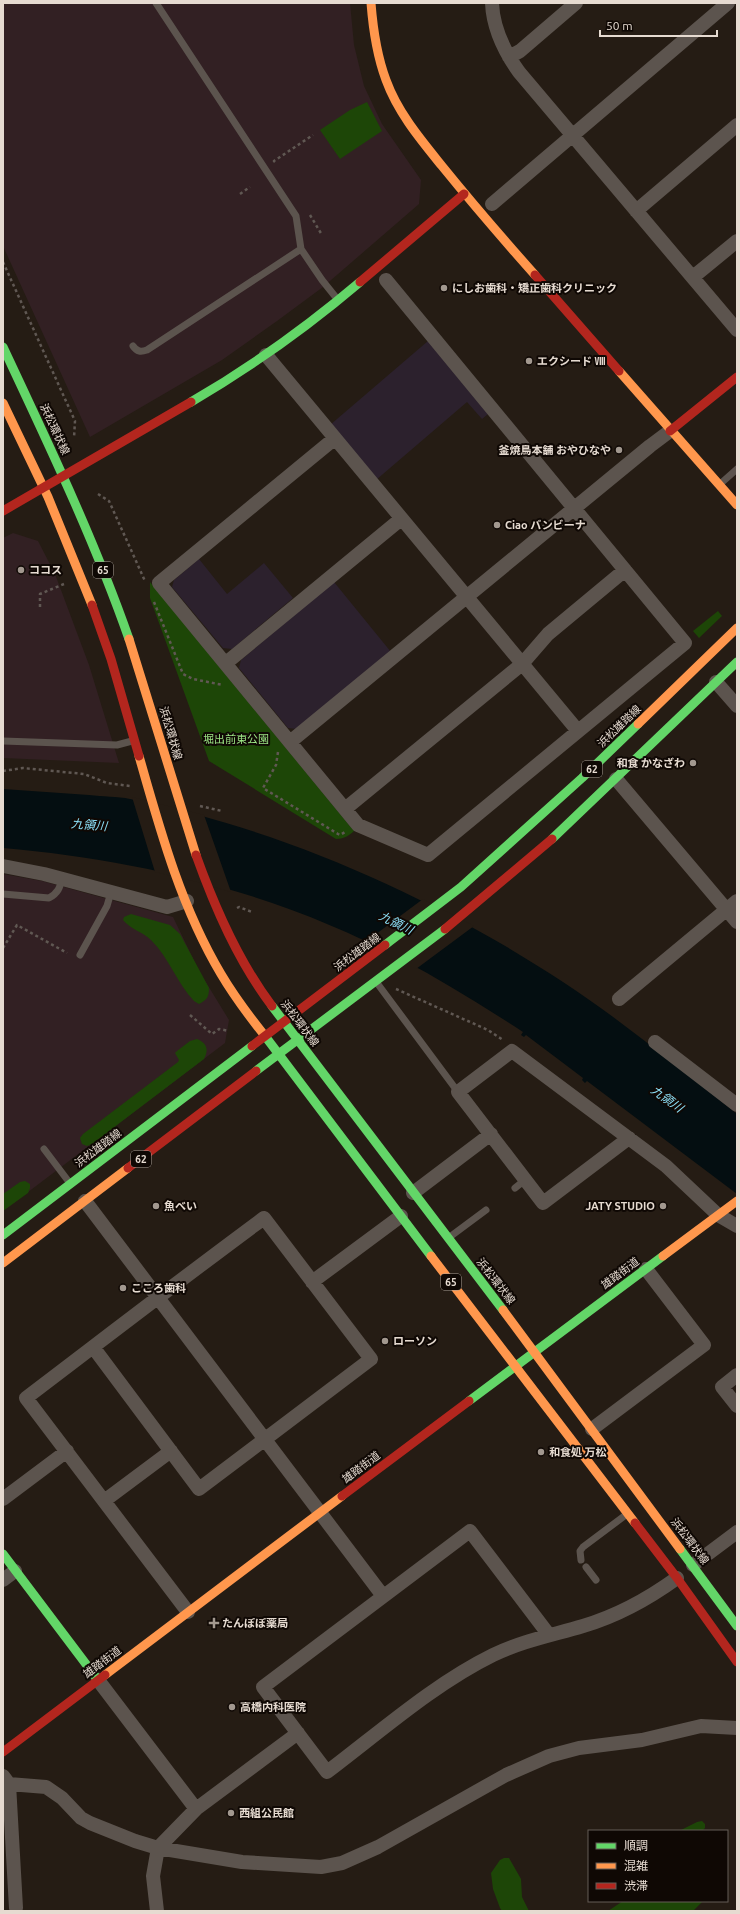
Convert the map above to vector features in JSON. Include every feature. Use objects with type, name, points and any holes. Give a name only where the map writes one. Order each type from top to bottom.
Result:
[{"type":"main road","points":[[371,3],[375,41],[388,86],[413,127],[464,194],[670,431],[737,505]]},
{"type":"main road","points":[[3,511],[191,403],[266,355],[339,300],[464,194]]},
{"type":"main road","name":"浜松環状線","points":[[3,347],[63,477],[103,572],[134,653],[179,802],[211,896],[231,940],[248,971],[284,1022],[592,1429],[737,1626]]},
{"type":"main road","points":[[670,431],[737,377]]},
{"type":"main road","name":"65","points":[[3,403],[44,488],[89,595],[113,664],[152,796],[185,896],[203,939],[216,962],[243,1008],[514,1367],[677,1578],[737,1662]]},
{"type":"main road","name":"浜松雄踏線","points":[[3,1235],[441,903],[577,783],[737,628]]},
{"type":"main road","name":"62","points":[[3,1263],[463,915],[547,844],[737,662]]},
{"type":"main road","name":"雄踏街道","points":[[3,1752],[320,1512],[736,1202]]},
{"type":"main road","points":[[3,1554],[98,1680]]},
{"type":"street","points":[[492,3],[498,34],[509,57],[527,82],[737,330]]},
{"type":"street","points":[[509,57],[520,51],[576,3]]},
{"type":"street","points":[[492,204],[728,3]]},
{"type":"street","points":[[636,211],[737,125]]},
{"type":"street","points":[[693,277],[737,241]]},
{"type":"street","points":[[334,439],[159,583],[226,663],[284,745],[345,809],[356,823],[428,855],[685,643],[386,280]]},
{"type":"street","points":[[266,355],[334,439],[578,731]]},
{"type":"street","points":[[284,745],[670,431]]},
{"type":"street","points":[[226,663],[401,519]]},
{"type":"street","points":[[345,809],[522,664],[548,634],[625,570]]},
{"type":"street","points":[[716,682],[737,706]]},
{"type":"street","points":[[616,779],[732,905],[737,922]]},
{"type":"street","points":[[3,866],[62,878],[168,907],[185,896]]},
{"type":"street","points":[[619,999],[732,905]]},
{"type":"street","points":[[654,1042],[737,1105]]},
{"type":"street","points":[[629,1138],[543,1203],[520,1184],[491,1134],[458,1092],[512,1051],[629,1138],[666,1166],[718,1215],[737,1226]]},
{"type":"street","points":[[413,1193],[491,1134]]},
{"type":"street","points":[[85,1201],[383,1596]]},
{"type":"street","points":[[312,1282],[400,1216]]},
{"type":"street","points":[[93,1347],[199,1489],[371,1359],[264,1218],[93,1347],[26,1398],[188,1612]]},
{"type":"street","points":[[592,1429],[704,1345],[646,1269]]},
{"type":"street","points":[[737,1375],[722,1387],[737,1406]]},
{"type":"street","points":[[3,1499],[67,1451]]},
{"type":"street","points":[[104,1501],[171,1451]]},
{"type":"street","points":[[549,1635],[470,1531],[263,1687],[327,1772],[453,1678],[494,1654],[532,1640],[582,1626],[616,1614],[647,1598],[677,1578]]},
{"type":"street","points":[[693,1565],[737,1532]]},
{"type":"street","points":[[3,1580],[15,1570]]},
{"type":"street","points":[[98,1680],[196,1809]]},
{"type":"street","points":[[16,1908],[6,1780],[46,1787],[62,1798],[81,1818],[90,1823],[135,1841],[158,1848],[242,1862],[305,1867],[332,1866],[378,1847],[506,1775],[549,1756],[579,1748],[642,1740],[701,1726],[737,1728]]},
{"type":"street","points":[[157,1911],[154,1876],[158,1848],[196,1809],[298,1733]]},
{"type":"lane","points":[[156,3],[296,216],[301,249],[322,280],[339,300]]},
{"type":"lane","points":[[133,346],[136,350],[141,352],[147,350],[301,249]]},
{"type":"lane","points":[[719,485],[737,469]]},
{"type":"lane","points":[[3,741],[117,745],[136,740]]},
{"type":"lane","points":[[3,894],[49,898],[55,895],[60,889],[62,878]]},
{"type":"lane","points":[[80,955],[108,906],[111,892]]},
{"type":"lane","points":[[375,982],[458,1092]]},
{"type":"lane","points":[[44,1149],[70,1184]]},
{"type":"lane","points":[[448,1239],[486,1210]]},
{"type":"lane","points":[[581,1560],[580,1551],[583,1547],[628,1514]]},
{"type":"lane","points":[[586,1567],[596,1580]]},
{"type":"path","points":[[276,164],[274,161],[314,135]]},
{"type":"path","points":[[240,194],[250,187]]},
{"type":"path","points":[[310,215],[322,235]]},
{"type":"path","points":[[3,262],[75,421],[74,438]]},
{"type":"path","points":[[98,494],[109,501],[148,587]]},
{"type":"path","points":[[40,607],[40,594],[65,584]]},
{"type":"path","points":[[154,601],[183,674],[193,679],[229,687]]},
{"type":"path","points":[[284,745],[276,765],[263,788],[340,835],[356,823]]},
{"type":"path","points":[[3,771],[24,768],[84,774],[107,783],[132,786]]},
{"type":"path","points":[[201,805],[222,811]]},
{"type":"path","points":[[240,907],[252,912]]},
{"type":"path","points":[[3,948],[17,925],[67,953]]},
{"type":"path","points":[[394,988],[488,1030],[507,1043],[512,1051]]},
{"type":"path","points":[[190,1015],[212,1034],[219,1029],[229,1031]]},
{"type":"shaded area","points":[[3,3],[350,3],[354,45],[364,86],[382,124],[421,180],[419,204],[323,287],[222,360],[90,437],[3,246]]},
{"type":"shaded area","points":[[428,341],[488,414],[482,419],[467,402],[376,480],[330,425]]},
{"type":"shaded area","points":[[13,533],[38,541],[55,574],[89,665],[119,763],[3,758],[3,538]]},
{"type":"shaded area","points":[[199,559],[227,594],[264,563],[293,598],[232,649],[223,648],[172,587],[174,580]]},
{"type":"shaded area","points":[[334,582],[391,652],[297,729],[288,728],[239,668],[241,660]]},
{"type":"shaded area","points":[[3,874],[42,881],[173,917],[199,971],[229,1020],[225,1043],[3,1211]]},
{"type":"green space","points":[[367,102],[382,131],[340,159],[320,130],[350,110]]},
{"type":"green space","name":"堀出前東公園","points":[[150,582],[354,831],[352,833],[343,838],[336,839],[209,761],[150,598]]},
{"type":"green space","points":[[718,611],[722,616],[699,638],[693,631]]},
{"type":"green space","points":[[131,914],[170,925],[180,934],[209,988],[209,994],[204,1001],[199,1004],[194,1001],[168,962],[151,940],[129,926],[123,920],[124,917]]},
{"type":"green space","points":[[197,1039],[206,1047],[207,1050],[204,1059],[92,1144],[87,1146],[82,1144],[80,1138],[83,1134],[178,1062],[179,1060],[175,1053],[190,1041]]},
{"type":"green space","points":[[25,1181],[30,1184],[28,1193],[3,1211],[3,1194],[20,1182]]},
{"type":"green space","points":[[702,1821],[705,1824],[705,1828],[703,1830],[681,1830]]},
{"type":"green space","points":[[509,1858],[521,1879],[522,1897],[529,1911],[502,1911],[500,1908],[493,1889],[491,1873],[500,1860]]},
{"type":"green space","points":[[622,1902],[702,1902],[693,1911],[608,1911]]},
{"type":"water","name":"九領川","points":[[3,789],[125,798],[187,812],[244,828],[355,870],[462,922],[514,951],[586,997],[652,1046],[737,1114],[737,1194],[587,1081],[585,1083],[582,1080],[583,1078],[526,1035],[524,1037],[521,1035],[523,1032],[432,976],[354,936],[257,898],[208,883],[106,861],[3,848]]},
{"type":"pier","points":[[132,797],[204,815],[231,892],[155,872]]},
{"type":"pier","points":[[423,899],[474,926],[416,969],[364,943]]},
{"type":"traffic: fast","points":[[191,402],[278,346],[320,315],[360,282]]},
{"type":"traffic: fast","points":[[3,347],[86,528],[129,639]]},
{"type":"traffic: fast","points":[[552,839],[737,662]]},
{"type":"traffic: fast","points":[[385,945],[461,887],[582,778],[638,724]]},
{"type":"traffic: fast","points":[[256,1071],[445,929]]},
{"type":"traffic: fast","points":[[272,1006],[503,1310]]},
{"type":"traffic: fast","points":[[265,1036],[431,1256]]},
{"type":"traffic: fast","points":[[3,1235],[252,1046]]},
{"type":"traffic: fast","points":[[469,1401],[663,1256]]},
{"type":"traffic: fast","points":[[680,1549],[737,1626]]},
{"type":"traffic: fast","points":[[3,1554],[98,1680]]},
{"type":"traffic: slow","points":[[371,3],[380,62],[391,92],[403,115],[453,180],[535,275]]},
{"type":"traffic: slow","points":[[619,371],[737,505]]},
{"type":"traffic: slow","points":[[3,403],[48,497],[92,605]]},
{"type":"traffic: slow","points":[[638,724],[737,628]]},
{"type":"traffic: slow","points":[[129,639],[196,855]]},
{"type":"traffic: slow","points":[[139,756],[173,868],[194,922],[226,982],[265,1036]]},
{"type":"traffic: slow","points":[[3,1263],[128,1168]]},
{"type":"traffic: slow","points":[[663,1256],[737,1201]]},
{"type":"traffic: slow","points":[[431,1256],[635,1523]]},
{"type":"traffic: slow","points":[[503,1310],[680,1549]]},
{"type":"traffic: slow","points":[[105,1675],[342,1496]]},
{"type":"traffic: jam","points":[[360,282],[464,194]]},
{"type":"traffic: jam","points":[[535,275],[619,371]]},
{"type":"traffic: jam","points":[[670,431],[737,377]]},
{"type":"traffic: jam","points":[[3,511],[191,402]]},
{"type":"traffic: jam","points":[[92,605],[111,659],[139,756]]},
{"type":"traffic: jam","points":[[445,929],[552,839]]},
{"type":"traffic: jam","points":[[196,855],[228,934],[248,971],[272,1006]]},
{"type":"traffic: jam","points":[[252,1046],[385,945]]},
{"type":"traffic: jam","points":[[128,1168],[256,1071]]},
{"type":"traffic: jam","points":[[342,1496],[469,1401]]},
{"type":"traffic: jam","points":[[635,1523],[677,1578],[737,1662]]},
{"type":"traffic: jam","points":[[3,1752],[105,1675]]},
{"type":"place","name":"にしお歯科・矯正歯科クリニック","points":[[444,288]]},
{"type":"place","name":"エクシード Ⅷ","points":[[529,361]]},
{"type":"place","name":"釜焼鳥本舗 おやひなや","points":[[619,450]]},
{"type":"place","name":"Ciao バンビーナ","points":[[497,525]]},
{"type":"place","name":"ココス","points":[[21,570]]},
{"type":"place","name":"和食 かなざわ","points":[[693,763]]},
{"type":"place","name":"魚べい","points":[[156,1206]]},
{"type":"place","name":"JATY STUDIO","points":[[663,1206]]},
{"type":"place","name":"こころ歯科","points":[[123,1288]]},
{"type":"place","name":"ローソン","points":[[385,1341]]},
{"type":"place","name":"和食処 万松","points":[[541,1452]]},
{"type":"place","name":"たんぽぽ薬局","points":[[214,1623]]},
{"type":"place","name":"高橋内科医院","points":[[232,1707]]},
{"type":"place","name":"西組公民館","points":[[231,1813]]}]
